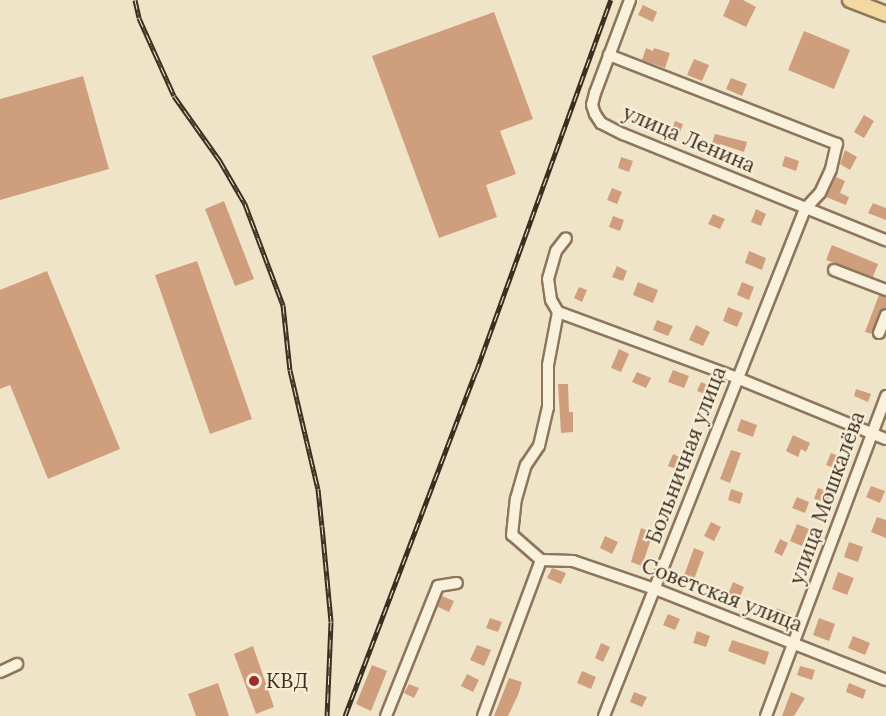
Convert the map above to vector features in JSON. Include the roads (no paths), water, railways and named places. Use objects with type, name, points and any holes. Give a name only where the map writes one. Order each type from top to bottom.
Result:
[{"type":"main road","points":[[850,0],[886,14]]},
{"type":"street","name":"улица Ленина","points":[[630,0],[592,105],[602,123],[623,134],[886,240]]},
{"type":"street","name":"Больничная улица","points":[[604,716],[805,208],[820,193],[831,170],[837,144],[609,55]]},
{"type":"street","points":[[566,238],[556,251],[548,279],[551,300],[558,312],[737,378],[886,439]]},
{"type":"street","points":[[834,270],[886,290]]},
{"type":"street","points":[[483,716],[541,560],[512,535],[516,499],[526,465],[539,446],[548,408],[548,365],[558,312]]},
{"type":"street","points":[[879,333],[886,315]]},
{"type":"street","name":"улица Мошкалёва","points":[[766,716],[886,396]]},
{"type":"street","name":"Советская улица","points":[[541,560],[573,561],[655,589],[886,680]]},
{"type":"street","points":[[386,716],[438,586],[457,583]]},
{"type":"street","points":[[0,672],[17,664]]},
{"type":"railway","points":[[135,0],[139,18],[174,96],[220,161],[245,204],[283,305],[290,370],[318,489],[322,526],[331,622],[327,716]]},
{"type":"railway","points":[[345,716],[476,372],[611,0]]},
{"type":"place","name":"КВД","points":[[254,681]]}]
